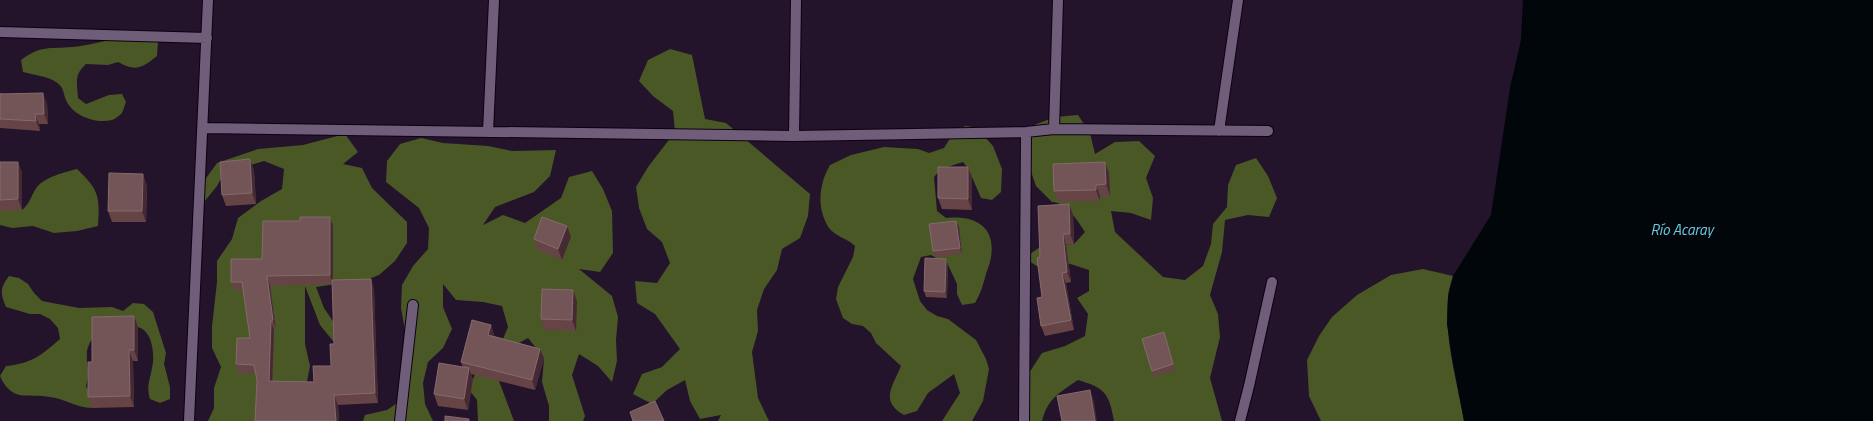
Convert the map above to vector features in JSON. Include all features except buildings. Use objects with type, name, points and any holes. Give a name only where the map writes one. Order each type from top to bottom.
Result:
[{"type":"street","points":[[189,421],[204,128],[208,0]]},
{"type":"street","points":[[488,132],[494,0]]},
{"type":"street","points":[[794,136],[796,0]]},
{"type":"street","points":[[1054,129],[1058,0]]},
{"type":"street","points":[[1218,131],[1238,0]]},
{"type":"street","points":[[0,32],[207,38]]},
{"type":"street","points":[[204,128],[794,136],[1026,132],[1054,129],[1268,132]]},
{"type":"street","points":[[1024,421],[1026,132]]},
{"type":"street","points":[[1240,421],[1250,386],[1272,282]]},
{"type":"street","points":[[400,421],[413,305]]},
{"type":"green space","points":[[118,38],[158,41],[157,56],[143,66],[134,68],[118,62],[108,65],[86,64],[82,68],[77,79],[78,98],[86,104],[109,95],[122,94],[126,102],[122,113],[112,120],[99,121],[85,118],[69,106],[59,84],[49,78],[23,72],[21,60],[34,52],[51,48],[83,46]]},
{"type":"green space","points":[[670,49],[692,55],[705,119],[726,123],[810,194],[808,216],[800,238],[782,249],[777,270],[764,289],[757,310],[758,331],[752,352],[758,398],[769,421],[718,421],[721,415],[700,419],[690,401],[685,380],[667,390],[652,404],[633,394],[642,374],[662,367],[680,349],[655,314],[637,303],[635,281],[657,283],[670,263],[662,242],[647,229],[639,208],[636,187],[648,167],[675,132],[673,111],[653,96],[639,81],[648,60]]},
{"type":"green space","points":[[1078,115],[1090,133],[1095,154],[1115,142],[1139,141],[1155,156],[1146,178],[1153,198],[1151,220],[1131,213],[1111,211],[1115,232],[1163,277],[1185,280],[1203,266],[1211,244],[1213,224],[1227,207],[1228,185],[1236,165],[1256,158],[1268,176],[1277,198],[1269,217],[1248,215],[1225,220],[1222,252],[1210,295],[1218,314],[1220,337],[1210,378],[1222,421],[1114,421],[1108,398],[1104,393],[1094,386],[1078,380],[1051,401],[1044,413],[1042,421],[1024,421],[1029,373],[1042,353],[1065,346],[1085,336],[1088,314],[1077,298],[1089,291],[1089,270],[1061,261],[1040,268],[1024,258],[1043,245],[1074,244],[1085,232],[1075,217],[1067,209],[1062,205],[1052,202],[1036,186],[1029,166],[1025,145],[1034,125],[1055,117]]},
{"type":"green space","points":[[966,126],[977,128],[993,146],[1002,169],[1001,192],[992,200],[981,198],[969,170],[963,162],[941,169],[934,177],[937,211],[946,218],[967,219],[976,222],[983,226],[988,232],[992,250],[982,289],[975,303],[962,305],[957,294],[957,284],[948,265],[931,255],[921,257],[913,279],[920,301],[927,310],[937,316],[948,319],[976,340],[986,359],[989,369],[983,401],[972,421],[942,421],[960,393],[954,374],[928,393],[917,411],[904,415],[896,410],[890,399],[892,387],[901,366],[876,343],[871,333],[863,326],[852,324],[843,318],[836,299],[838,287],[853,257],[855,246],[829,228],[822,212],[820,196],[823,180],[830,165],[851,155],[884,147],[918,149],[929,153],[944,148],[956,129]]},
{"type":"green space","points":[[345,134],[358,152],[343,164],[362,168],[372,188],[407,222],[407,243],[395,261],[379,275],[359,283],[316,287],[324,308],[353,351],[333,341],[320,325],[305,286],[305,344],[310,366],[306,387],[320,421],[208,421],[214,408],[214,388],[221,367],[212,348],[212,326],[217,282],[217,261],[232,239],[238,218],[261,201],[282,189],[284,169],[264,161],[224,173],[217,186],[204,202],[204,181],[217,163],[258,149],[303,145]]},
{"type":"green space","points":[[421,138],[443,143],[488,146],[512,151],[556,150],[550,176],[534,192],[495,207],[483,225],[503,215],[525,223],[561,198],[569,177],[592,171],[603,189],[612,211],[613,253],[600,272],[579,269],[612,296],[618,317],[616,340],[617,361],[612,382],[598,366],[579,354],[572,375],[585,416],[583,421],[549,421],[549,406],[542,382],[544,358],[528,338],[508,349],[499,381],[514,421],[478,421],[477,400],[453,369],[473,379],[481,362],[500,346],[508,327],[502,306],[483,302],[456,300],[443,284],[443,307],[452,329],[443,348],[428,362],[423,383],[425,404],[433,421],[363,421],[365,415],[387,410],[406,397],[405,330],[401,308],[402,285],[413,266],[428,249],[429,228],[419,208],[386,182],[387,161],[400,144]]},
{"type":"green space","points":[[77,169],[94,188],[99,207],[98,226],[77,231],[54,233],[33,226],[12,228],[0,225],[0,209],[22,210],[27,205],[37,187],[45,180]]},
{"type":"green space","points":[[1423,269],[1453,276],[1448,295],[1447,313],[1449,344],[1464,421],[1321,421],[1309,396],[1307,360],[1319,336],[1332,317],[1357,295],[1391,275]]},
{"type":"green space","points":[[9,276],[19,278],[28,284],[42,301],[79,308],[112,307],[123,311],[133,303],[144,304],[153,312],[166,353],[164,364],[170,387],[170,399],[160,403],[150,399],[148,387],[153,363],[152,344],[147,333],[138,327],[97,331],[91,340],[87,351],[88,376],[86,386],[91,396],[92,408],[81,407],[50,397],[21,395],[10,390],[0,376],[6,366],[23,363],[36,358],[60,339],[58,328],[50,319],[40,314],[30,314],[6,307],[2,291]]},
{"type":"water","name":"Río Acaray","points":[[1523,0],[1873,0],[1873,421],[1464,421],[1447,324],[1448,297],[1453,276],[1491,215],[1510,88],[1521,40]]}]
